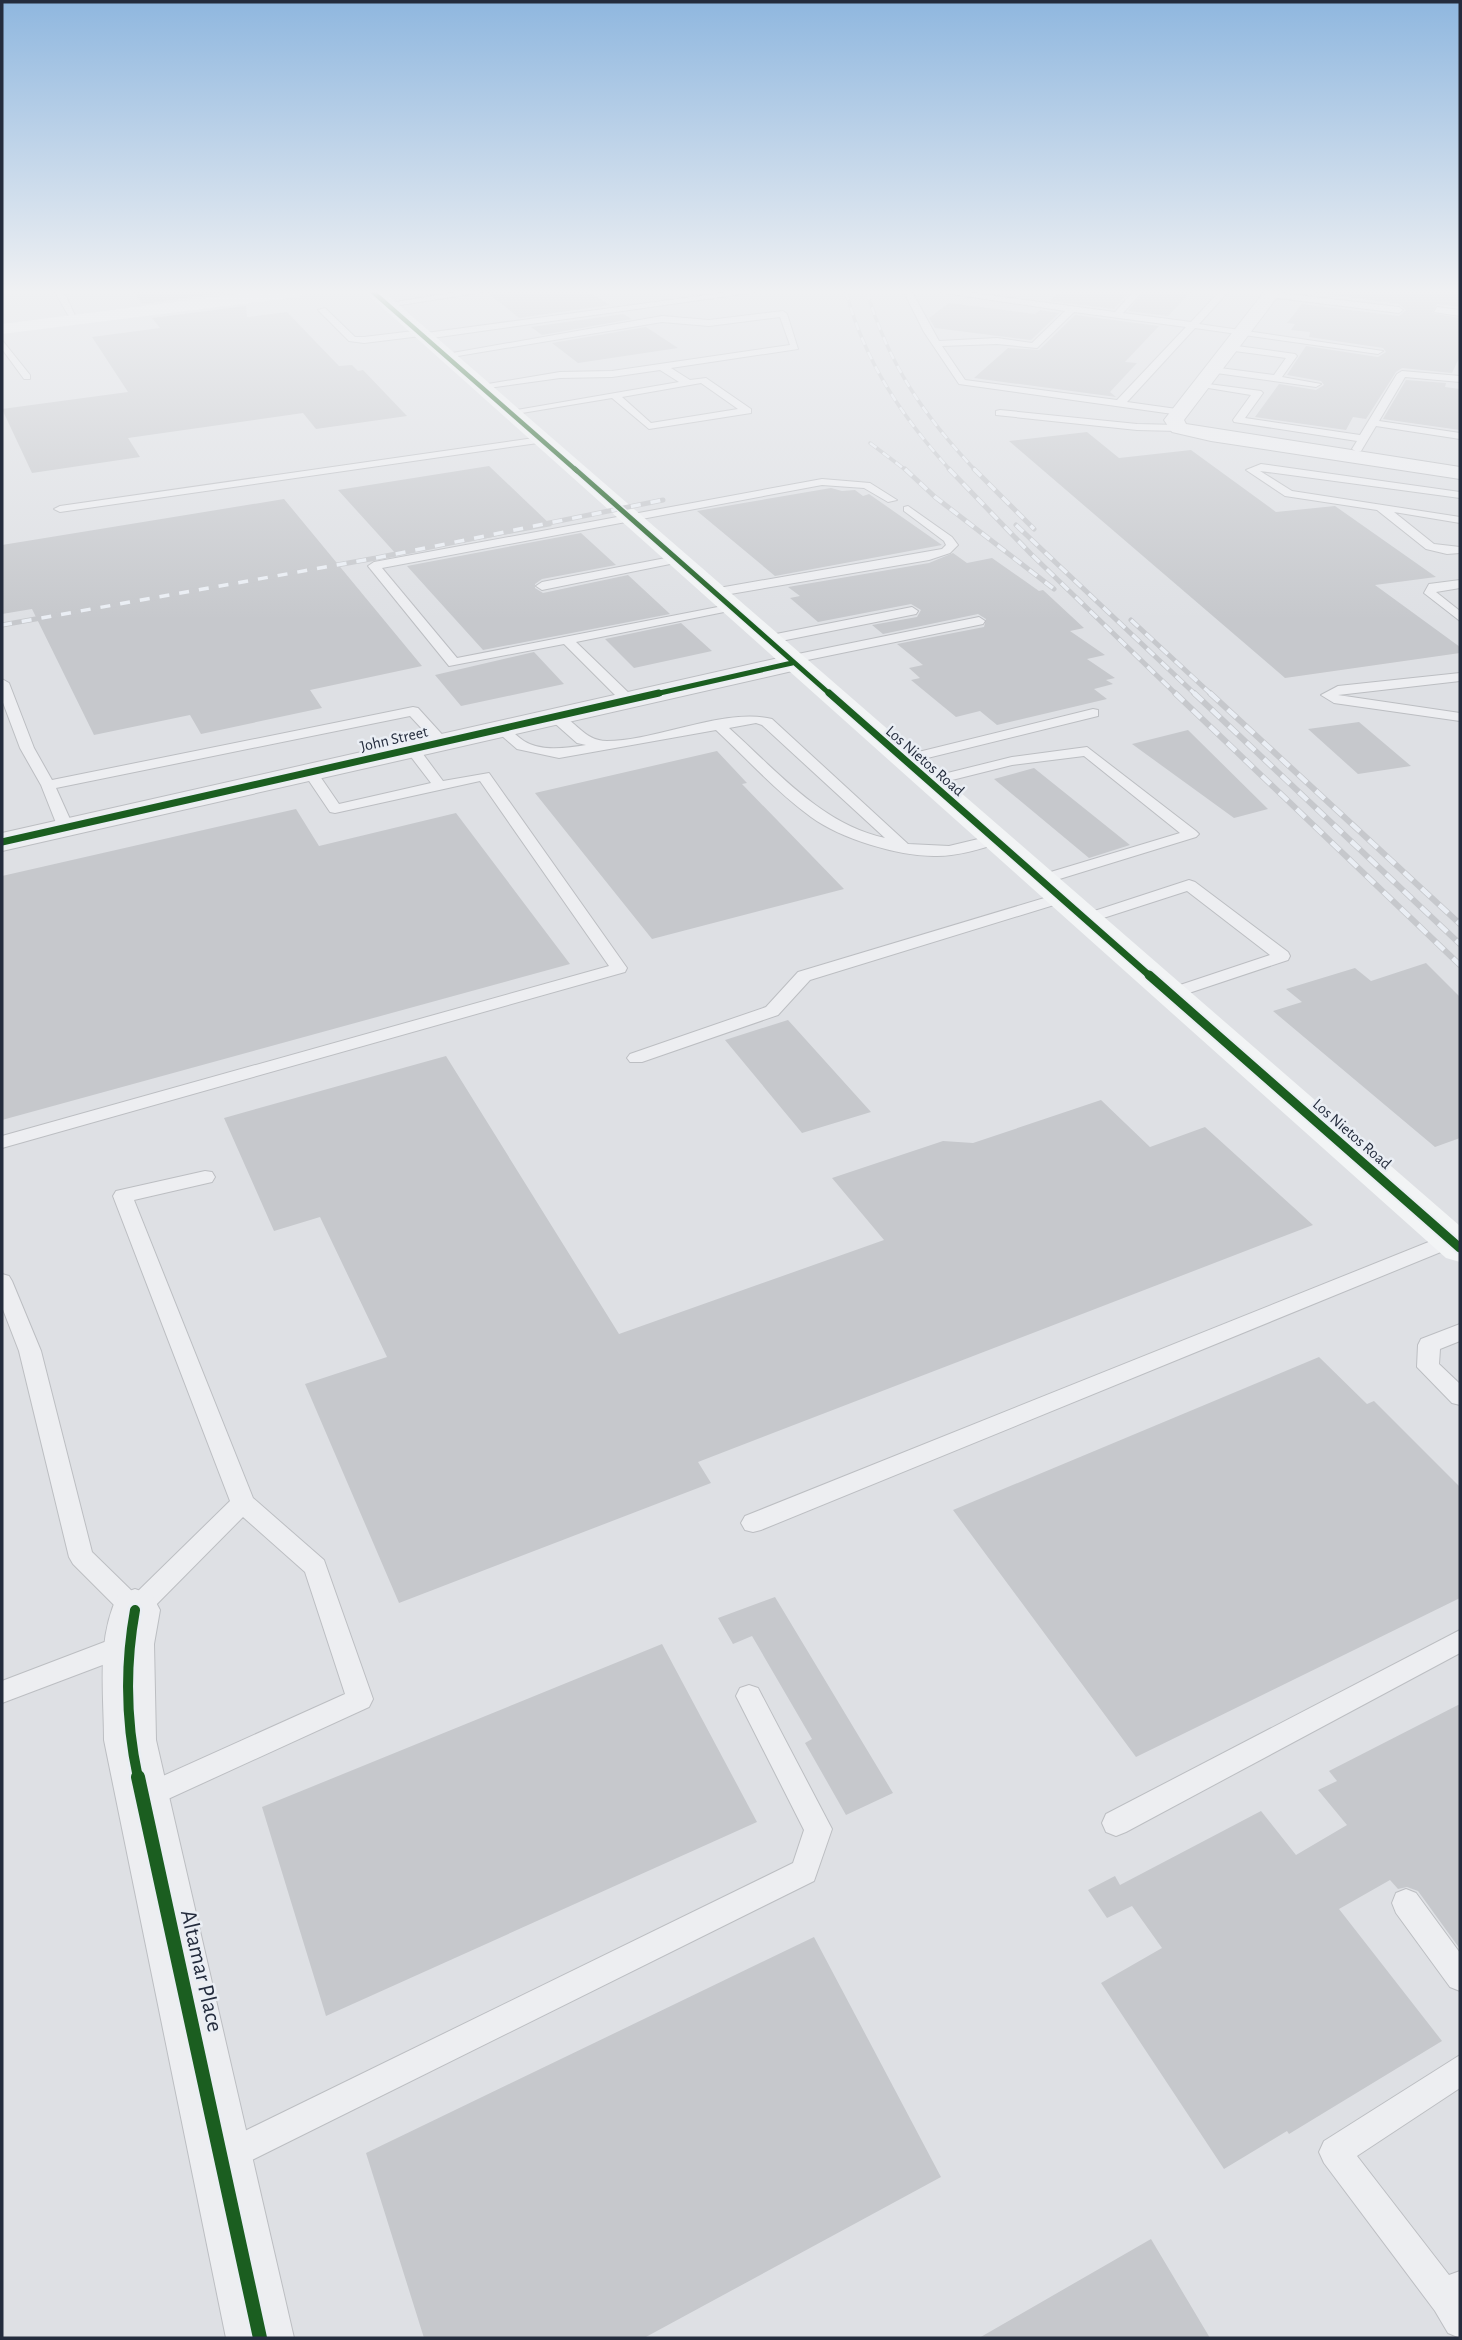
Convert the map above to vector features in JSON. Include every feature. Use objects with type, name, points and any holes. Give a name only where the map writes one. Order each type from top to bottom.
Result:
[{"type":"main road","name":"Los Nietos Road","points":[[498,401],[790,662],[1456,1244]]},
{"type":"street","points":[[1192,401],[1180,420],[1288,447],[1358,448],[1460,473]]},
{"type":"street","name":"John Street","points":[[2,842],[790,662]]},
{"type":"street","name":"Altamar Place","points":[[132,1627],[130,1740],[260,2338]]},
{"type":"lane","points":[[510,412],[576,401]]},
{"type":"lane","points":[[621,401],[649,426],[747,411],[733,401]]},
{"type":"lane","points":[[1099,401],[1180,420]]},
{"type":"lane","points":[[1252,401],[1238,420],[1358,448],[1386,401]]},
{"type":"lane","points":[[1000,413],[1137,427],[1180,420]]},
{"type":"lane","points":[[1374,423],[1460,436]]},
{"type":"lane","points":[[60,509],[541,440]]},
{"type":"lane","points":[[1275,469],[1288,447]]},
{"type":"lane","points":[[1460,495],[1261,467],[1251,470],[1289,494],[1460,520]]},
{"type":"lane","points":[[892,500],[866,485],[822,482],[627,516],[374,566],[454,663],[567,640],[721,600],[903,561],[952,545],[948,539],[908,509]]},
{"type":"lane","points":[[1380,507],[1430,547],[1447,551],[1460,550]]},
{"type":"lane","points":[[542,586],[676,560]]},
{"type":"lane","points":[[1460,584],[1433,587],[1430,593],[1460,617]]},
{"type":"lane","points":[[766,640],[912,611]]},
{"type":"lane","points":[[790,662],[979,621]]},
{"type":"lane","points":[[567,640],[628,700]]},
{"type":"lane","points":[[1460,677],[1338,690],[1328,695],[1334,699],[1460,717]]},
{"type":"lane","points":[[2,683],[27,748],[48,785],[66,828]]},
{"type":"lane","points":[[48,785],[413,711],[442,742]]},
{"type":"lane","points":[[903,760],[1093,713]]},
{"type":"lane","points":[[556,717],[582,740],[611,746]]},
{"type":"lane","points":[[501,729],[522,746],[559,754],[717,724],[756,719],[767,722],[867,817],[903,847]]},
{"type":"lane","points":[[717,724],[817,815],[864,838],[926,853],[949,853],[995,840]]},
{"type":"lane","points":[[412,749],[440,786]]},
{"type":"lane","points":[[636,1058],[772,1011],[804,976],[1051,889],[1191,834],[1087,751],[1012,761],[928,782]]},
{"type":"lane","points":[[2,1142],[619,968],[484,776],[335,810],[310,772]]},
{"type":"lane","points":[[1085,919],[1189,885],[1282,956],[1171,994]]},
{"type":"lane","points":[[143,1798],[360,1699],[315,1567],[243,1503],[123,1196],[205,1177]]},
{"type":"lane","points":[[753,1523],[1456,1244]]},
{"type":"lane","points":[[2,1280],[30,1351],[81,1557],[132,1627]]},
{"type":"lane","points":[[1460,1332],[1429,1345],[1428,1367],[1460,1397]]},
{"type":"lane","points":[[2,1692],[132,1627],[243,1503]]},
{"type":"lane","points":[[1116,1823],[1460,1641]]},
{"type":"lane","points":[[223,2158],[804,1872],[818,1829],[749,1696]]},
{"type":"lane","points":[[1406,1903],[1460,1977]]},
{"type":"lane","points":[[1456,2303],[1335,2152],[1460,2070]]},
{"type":"building","points":[[60,401],[393,401],[407,416],[316,429],[303,413],[128,438],[140,457],[32,473],[2,409]]},
{"type":"building","points":[[1266,401],[1377,401],[1366,419],[1353,417],[1346,430],[1255,417]]},
{"type":"building","points":[[1393,401],[1460,401],[1460,430],[1383,419]]},
{"type":"building","points":[[1087,432],[1119,458],[1191,450],[1276,512],[1335,506],[1436,577],[1375,585],[1460,647],[1460,653],[1285,678],[1009,441]]},
{"type":"building","points":[[489,466],[552,526],[397,555],[338,490]]},
{"type":"building","points":[[831,488],[855,490],[863,496],[869,494],[942,545],[775,576],[697,511]]},
{"type":"building","points":[[284,499],[422,666],[310,690],[322,708],[201,734],[190,715],[94,735],[32,609],[2,614],[2,545]]},
{"type":"building","points":[[581,533],[616,565],[542,579],[535,584],[535,588],[543,593],[628,575],[670,614],[483,650],[407,566]]},
{"type":"building","points":[[953,553],[967,563],[992,558],[1039,591],[1043,590],[1084,628],[1070,631],[1105,655],[1087,659],[1115,678],[1106,680],[1113,684],[1094,689],[1107,699],[997,725],[980,711],[956,717],[911,680],[920,678],[909,668],[923,665],[897,644],[984,627],[986,619],[978,614],[883,634],[872,625],[917,617],[921,610],[911,604],[818,622],[790,598],[800,596],[788,587],[929,563]]},
{"type":"building","points":[[681,623],[712,651],[634,668],[605,639]]},
{"type":"building","points":[[534,652],[564,684],[461,706],[435,675]]},
{"type":"building","points":[[1359,722],[1411,766],[1358,774],[1308,729]]},
{"type":"building","points":[[1188,730],[1268,809],[1234,818],[1132,744]]},
{"type":"building","points":[[717,751],[747,783],[742,784],[844,889],[652,939],[535,793]]},
{"type":"building","points":[[1034,768],[1130,845],[1089,858],[994,779]]},
{"type":"building","points":[[296,809],[319,846],[456,813],[570,964],[2,1120],[2,876]]},
{"type":"building","points":[[1426,963],[1460,997],[1460,1138],[1435,1147],[1273,1011],[1302,1002],[1286,989],[1355,968],[1371,981]]},
{"type":"building","points":[[788,1020],[871,1112],[802,1133],[725,1040]]},
{"type":"building","points":[[446,1056],[619,1334],[884,1240],[832,1178],[943,1141],[973,1143],[1101,1100],[1150,1147],[1205,1127],[1313,1225],[698,1462],[711,1483],[399,1603],[305,1384],[387,1357],[320,1217],[274,1231],[224,1118]]},
{"type":"building","points":[[1319,1357],[1367,1404],[1374,1401],[1460,1487],[1460,1598],[1136,1757],[953,1510]]},
{"type":"building","points":[[775,1597],[893,1793],[846,1815],[805,1743],[812,1739],[752,1636],[733,1644],[718,1618]]},
{"type":"building","points":[[662,1644],[757,1822],[326,2016],[262,1807]]},
{"type":"building","points":[[1460,1704],[1460,1949],[1418,1891],[1407,1887],[1398,1889],[1390,1880],[1339,1909],[1442,2041],[1289,2134],[1287,2131],[1224,2169],[1101,1983],[1162,1948],[1132,1906],[1107,1918],[1088,1890],[1115,1876],[1120,1885],[1261,1811],[1296,1855],[1347,1825],[1318,1790],[1337,1781],[1329,1771]]},
{"type":"building","points":[[814,1937],[941,2177],[644,2338],[424,2338],[366,2153]]},
{"type":"building","points":[[1151,2239],[1210,2338],[979,2338]]},
{"type":"railway","points":[[896,401],[951,471]]},
{"type":"railway","points":[[919,401],[976,471]]},
{"type":"railway","points":[[870,443],[907,471]]},
{"type":"railway","points":[[905,469],[935,497],[1054,589]]},
{"type":"railway","points":[[949,469],[1031,554],[1177,695]]},
{"type":"railway","points":[[976,471],[1034,529]]},
{"type":"railway","points":[[2,625],[376,558],[663,500]]},
{"type":"railway","points":[[1016,525],[1196,695]]},
{"type":"railway","points":[[1131,620],[1212,695]]},
{"type":"railway","points":[[1175,693],[1460,965]]},
{"type":"railway","points":[[1194,693],[1460,944]]},
{"type":"railway","points":[[1210,693],[1460,924]]},
{"type":"cycle path","points":[[497,401],[1460,1248]]},
{"type":"cycle path","points":[[2,842],[792,663]]},
{"type":"cycle path","points":[[135,1610],[129,1644],[130,1740],[260,2338]]}]
